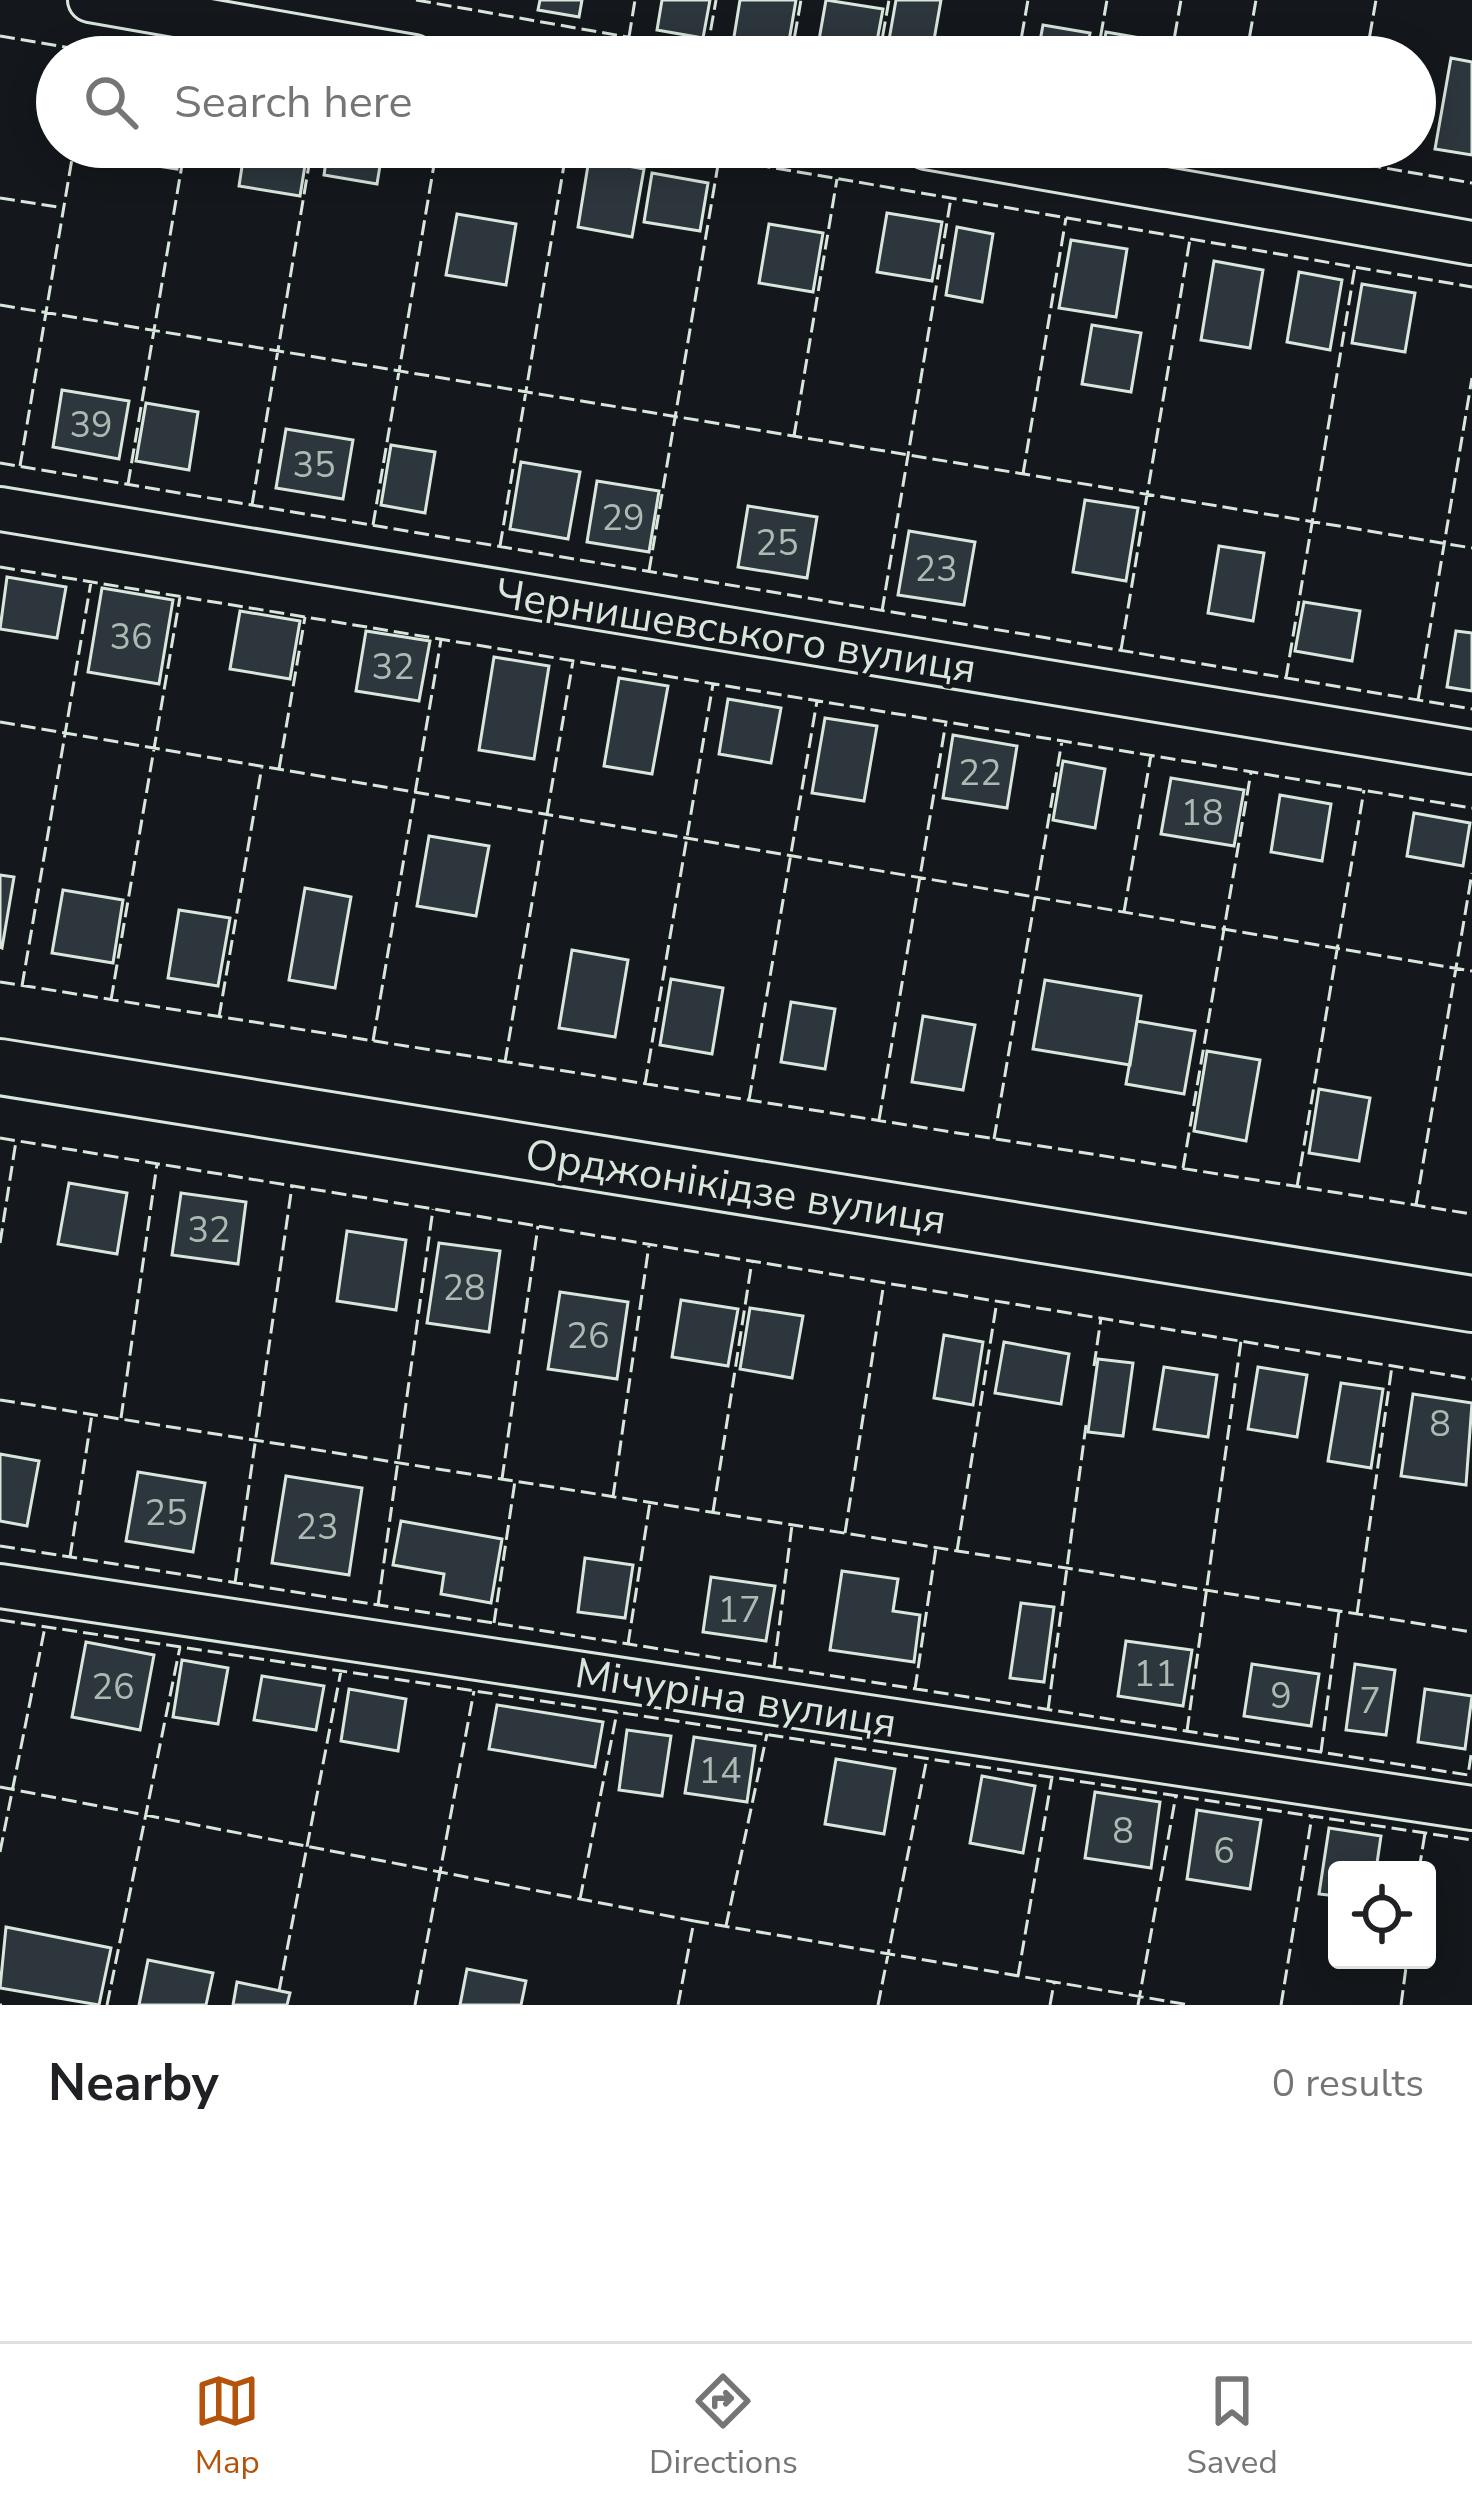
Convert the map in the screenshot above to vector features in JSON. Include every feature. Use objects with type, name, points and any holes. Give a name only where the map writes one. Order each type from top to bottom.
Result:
[{"type":"main road","name":"Орджонікідзе вулиця","points":[[0,1067],[1472,1304]]},
{"type":"street","points":[[90,0],[295,36]]},
{"type":"street","points":[[1045,168],[1472,243]]},
{"type":"street","name":"Чернишевського вулиця","points":[[0,508],[1472,752]]},
{"type":"street","name":"Мічуріна вулиця","points":[[0,1586],[1472,1808]]},
{"type":"building","points":[[540,0],[582,0],[579,17],[538,10]]},
{"type":"building","points":[[662,0],[710,0],[703,36],[657,30]]},
{"type":"building","points":[[740,0],[796,0],[790,36],[734,36]]},
{"type":"building","points":[[826,0],[883,9],[878,36],[820,36]]},
{"type":"building","points":[[896,0],[941,0],[935,36],[890,36]]},
{"type":"building","points":[[1043,25],[1090,33],[1090,36],[1041,36]]},
{"type":"building","points":[[1451,58],[1472,62],[1472,155],[1436,149]]},
{"type":"building","points":[[242,168],[305,168],[300,196],[239,186]]},
{"type":"building","points":[[325,168],[380,168],[377,184],[324,175]]},
{"type":"building","points":[[588,168],[644,169],[632,237],[578,227]]},
{"type":"building","points":[[652,173],[708,183],[700,231],[644,222]]},
{"type":"building","points":[[887,213],[942,222],[932,281],[877,272]]},
{"type":"building","points":[[457,214],[516,224],[506,285],[446,275]]},
{"type":"building","points":[[769,224],[823,233],[813,292],[759,283]]},
{"type":"building","points":[[957,227],[993,234],[982,302],[946,295]]},
{"type":"building","points":[[1071,240],[1127,249],[1116,317],[1059,308]]},
{"type":"building","points":[[1214,261],[1263,270],[1250,348],[1201,340]]},
{"type":"building","points":[[1299,272],[1342,280],[1330,350],[1287,342]]},
{"type":"building","points":[[1362,284],[1415,293],[1405,352],[1352,343]]},
{"type":"building","points":[[1092,325],[1141,333],[1131,392],[1082,384]]},
{"type":"building","points":[[62,390],[129,401],[119,459],[53,447]]},
{"type":"building","points":[[146,403],[198,412],[189,470],[136,461]]},
{"type":"building","points":[[286,429],[353,440],[343,499],[276,488]]},
{"type":"building","points":[[391,445],[435,452],[425,513],[381,505]]},
{"type":"building","points":[[521,462],[580,472],[568,539],[510,529]]},
{"type":"building","points":[[597,481],[659,491],[649,552],[587,542]]},
{"type":"building","points":[[1085,500],[1138,508],[1126,581],[1073,572]]},
{"type":"building","points":[[748,506],[817,517],[807,578],[738,567]]},
{"type":"building","points":[[909,531],[975,542],[964,605],[898,595]]},
{"type":"building","points":[[1219,546],[1264,553],[1253,621],[1208,613]]},
{"type":"building","points":[[7,577],[66,587],[57,638],[0,629]]},
{"type":"building","points":[[102,588],[173,600],[159,684],[88,672]]},
{"type":"building","points":[[1304,602],[1360,611],[1352,661],[1295,651]]},
{"type":"building","points":[[240,611],[300,621],[290,679],[230,669]]},
{"type":"building","points":[[366,631],[430,641],[419,701],[356,691]]},
{"type":"building","points":[[1456,631],[1472,633],[1472,691],[1447,687]]},
{"type":"building","points":[[494,657],[549,666],[534,759],[479,750]]},
{"type":"building","points":[[619,678],[668,686],[652,774],[604,766]]},
{"type":"building","points":[[728,699],[781,708],[771,763],[719,754]]},
{"type":"building","points":[[825,718],[877,726],[864,801],[812,793]]},
{"type":"building","points":[[953,735],[1017,746],[1007,808],[943,798]]},
{"type":"building","points":[[1063,761],[1105,769],[1095,828],[1053,820]]},
{"type":"building","points":[[1171,778],[1244,790],[1234,846],[1161,834]]},
{"type":"building","points":[[1280,795],[1331,804],[1322,861],[1271,852]]},
{"type":"building","points":[[1414,813],[1470,823],[1463,866],[1407,856]]},
{"type":"building","points":[[429,836],[489,846],[476,916],[417,906]]},
{"type":"building","points":[[0,875],[14,877],[2,948],[0,947]]},
{"type":"building","points":[[305,888],[351,897],[335,988],[289,980]]},
{"type":"building","points":[[63,890],[123,900],[113,963],[52,953]]},
{"type":"building","points":[[179,910],[230,918],[218,986],[168,978]]},
{"type":"building","points":[[572,950],[628,960],[615,1037],[559,1028]]},
{"type":"building","points":[[671,979],[723,988],[712,1054],[660,1045]]},
{"type":"building","points":[[1045,980],[1141,996],[1130,1065],[1033,1049]]},
{"type":"building","points":[[791,1002],[835,1009],[825,1069],[781,1062]]},
{"type":"building","points":[[923,1016],[975,1025],[963,1090],[912,1082]]},
{"type":"building","points":[[1137,1021],[1195,1031],[1184,1094],[1126,1084]]},
{"type":"building","points":[[1207,1051],[1260,1060],[1246,1141],[1194,1131]]},
{"type":"building","points":[[1319,1089],[1370,1098],[1359,1161],[1309,1153]]},
{"type":"building","points":[[69,1183],[127,1193],[117,1254],[58,1244]]},
{"type":"building","points":[[181,1193],[246,1202],[238,1264],[172,1255]]},
{"type":"building","points":[[347,1231],[406,1240],[396,1310],[337,1301]]},
{"type":"building","points":[[439,1243],[500,1251],[489,1332],[427,1323]]},
{"type":"building","points":[[560,1292],[628,1302],[617,1379],[548,1369]]},
{"type":"building","points":[[681,1300],[738,1309],[728,1366],[672,1357]]},
{"type":"building","points":[[750,1308],[803,1316],[792,1378],[740,1369]]},
{"type":"building","points":[[944,1335],[983,1342],[973,1405],[934,1398]]},
{"type":"building","points":[[1004,1342],[1069,1354],[1061,1404],[995,1393]]},
{"type":"building","points":[[1098,1359],[1133,1363],[1123,1436],[1088,1432]]},
{"type":"building","points":[[1164,1367],[1217,1375],[1208,1437],[1154,1429]]},
{"type":"building","points":[[1258,1367],[1307,1375],[1297,1437],[1248,1429]]},
{"type":"building","points":[[1341,1383],[1383,1389],[1371,1468],[1328,1461]]},
{"type":"building","points":[[1413,1394],[1472,1403],[1466,1485],[1401,1476]]},
{"type":"building","points":[[0,1454],[39,1461],[27,1526],[0,1521]]},
{"type":"building","points":[[138,1472],[205,1483],[193,1552],[126,1541]]},
{"type":"building","points":[[286,1476],[362,1488],[349,1575],[272,1563]]},
{"type":"building","points":[[401,1521],[502,1539],[491,1603],[441,1594],[444,1574],[393,1565]]},
{"type":"building","points":[[585,1558],[633,1565],[625,1618],[578,1612]]},
{"type":"building","points":[[842,1571],[898,1579],[893,1611],[920,1615],[914,1662],[830,1650]]},
{"type":"building","points":[[711,1577],[775,1586],[766,1641],[703,1632]]},
{"type":"building","points":[[1021,1603],[1054,1607],[1044,1682],[1010,1678]]},
{"type":"building","points":[[1126,1641],[1192,1650],[1183,1706],[1118,1696]]},
{"type":"building","points":[[86,1642],[154,1655],[140,1730],[72,1717]]},
{"type":"building","points":[[182,1660],[228,1668],[218,1724],[173,1717]]},
{"type":"building","points":[[1252,1664],[1319,1674],[1311,1726],[1244,1716]]},
{"type":"building","points":[[1355,1664],[1395,1670],[1386,1735],[1346,1730]]},
{"type":"building","points":[[262,1676],[324,1686],[316,1730],[254,1720]]},
{"type":"building","points":[[349,1689],[406,1699],[398,1751],[341,1741]]},
{"type":"building","points":[[1425,1689],[1472,1696],[1465,1749],[1418,1742]]},
{"type":"building","points":[[497,1705],[603,1722],[595,1767],[489,1749]]},
{"type":"building","points":[[627,1730],[671,1736],[662,1796],[619,1790]]},
{"type":"building","points":[[694,1737],[755,1746],[747,1802],[685,1793]]},
{"type":"building","points":[[836,1759],[895,1769],[884,1834],[825,1824]]},
{"type":"building","points":[[982,1776],[1035,1786],[1023,1853],[970,1843]]},
{"type":"building","points":[[1095,1792],[1160,1802],[1151,1868],[1085,1858]]},
{"type":"building","points":[[1197,1810],[1261,1820],[1250,1889],[1187,1879]]},
{"type":"building","points":[[1329,1828],[1381,1836],[1377,1861],[1328,1861],[1328,1895],[1319,1894]]},
{"type":"building","points":[[6,1927],[111,1948],[99,2005],[0,1988]]},
{"type":"building","points":[[148,1960],[213,1973],[206,2005],[139,2005]]},
{"type":"building","points":[[467,1969],[526,1981],[521,2005],[460,2005]]},
{"type":"building","points":[[237,1982],[290,1993],[287,2005],[233,2005]]},
{"type":"fence","points":[[416,0],[622,36]]},
{"type":"fence","points":[[629,36],[635,0]]},
{"type":"fence","points":[[710,36],[716,0]]},
{"type":"fence","points":[[795,36],[801,0]]},
{"type":"fence","points":[[883,36],[889,0]]},
{"type":"fence","points":[[1022,36],[1028,0]]},
{"type":"fence","points":[[1101,36],[1107,0]]},
{"type":"fence","points":[[1175,36],[1181,0]]},
{"type":"fence","points":[[1250,36],[1256,0]]},
{"type":"fence","points":[[1370,36],[1376,0]]},
{"type":"fence","points":[[0,36],[36,42]]},
{"type":"fence","points":[[20,466],[70,168]]},
{"type":"fence","points":[[128,484],[181,168]]},
{"type":"fence","points":[[252,505],[308,168]]},
{"type":"fence","points":[[373,525],[433,168]]},
{"type":"fence","points":[[500,546],[563,168]]},
{"type":"fence","points":[[649,571],[717,168]]},
{"type":"fence","points":[[775,168],[1472,287]]},
{"type":"fence","points":[[1385,168],[1472,183]]},
{"type":"fence","points":[[794,436],[837,179]]},
{"type":"fence","points":[[0,198],[64,208]]},
{"type":"fence","points":[[882,611],[951,198]]},
{"type":"fence","points":[[1023,474],[1066,218]]},
{"type":"fence","points":[[1121,650],[1190,239]]},
{"type":"fence","points":[[1286,678],[1355,267]]},
{"type":"fence","points":[[0,305],[1472,548]]},
{"type":"fence","points":[[1418,700],[1472,378]]},
{"type":"fence","points":[[0,463],[1472,709]]},
{"type":"fence","points":[[0,567],[1472,808]]},
{"type":"fence","points":[[22,986],[91,582]]},
{"type":"fence","points":[[111,1000],[180,597]]},
{"type":"fence","points":[[279,769],[305,617]]},
{"type":"fence","points":[[373,1041],[441,640]]},
{"type":"fence","points":[[505,1062],[573,661]]},
{"type":"fence","points":[[645,1084],[713,684]]},
{"type":"fence","points":[[749,1100],[817,701]]},
{"type":"fence","points":[[0,722],[1472,971]]},
{"type":"fence","points":[[879,1120],[946,722]]},
{"type":"fence","points":[[994,1139],[1062,741]]},
{"type":"fence","points":[[1124,912],[1151,755]]},
{"type":"fence","points":[[219,1017],[262,766]]},
{"type":"fence","points":[[1183,1168],[1251,772]]},
{"type":"fence","points":[[1297,1187],[1364,790]]},
{"type":"fence","points":[[1416,1205],[1472,873]]},
{"type":"fence","points":[[0,982],[1472,1214]]},
{"type":"fence","points":[[0,1138],[1472,1379]]},
{"type":"fence","points":[[0,1243],[16,1141]]},
{"type":"fence","points":[[121,1418],[157,1164]]},
{"type":"fence","points":[[235,1583],[292,1186]]},
{"type":"fence","points":[[378,1605],[433,1209]]},
{"type":"fence","points":[[502,1479],[538,1226]]},
{"type":"fence","points":[[613,1497],[649,1245]]},
{"type":"fence","points":[[713,1512],[752,1261]]},
{"type":"fence","points":[[845,1533],[884,1282]]},
{"type":"fence","points":[[957,1551],[997,1301]]},
{"type":"fence","points":[[1094,1366],[1101,1318]]},
{"type":"fence","points":[[1187,1731],[1241,1341]]},
{"type":"fence","points":[[1357,1614],[1392,1366]]},
{"type":"fence","points":[[0,1400],[1472,1632]]},
{"type":"fence","points":[[70,1557],[92,1414]]},
{"type":"fence","points":[[1048,1710],[1086,1425]]},
{"type":"fence","points":[[494,1623],[515,1481]]},
{"type":"fence","points":[[628,1644],[650,1502]]},
{"type":"fence","points":[[774,1667],[792,1525]]},
{"type":"fence","points":[[0,1546],[1468,1775],[1472,1749]]},
{"type":"fence","points":[[915,1689],[936,1548]]},
{"type":"fence","points":[[1321,1752],[1339,1611]]},
{"type":"fence","points":[[0,1620],[1472,1840]]},
{"type":"fence","points":[[0,1852],[45,1627]]},
{"type":"fence","points":[[107,2005],[180,1647]]},
{"type":"fence","points":[[279,1991],[341,1671]]},
{"type":"fence","points":[[415,2005],[474,1691]]},
{"type":"fence","points":[[580,1899],[617,1712]]},
{"type":"fence","points":[[726,1926],[767,1734]]},
{"type":"fence","points":[[878,2005],[927,1758]]},
{"type":"fence","points":[[1018,1976],[1052,1777]]},
{"type":"fence","points":[[0,1787],[694,1921],[678,2005]]},
{"type":"fence","points":[[1138,2005],[1176,1795]]},
{"type":"fence","points":[[1281,2005],[1312,1816]]},
{"type":"fence","points":[[1420,1861],[1425,1833]]},
{"type":"fence","points":[[694,1921],[1190,2005]]},
{"type":"fence","points":[[1401,2005],[1406,1969]]},
{"type":"fence","points":[[1050,2005],[1054,1983]]}]
